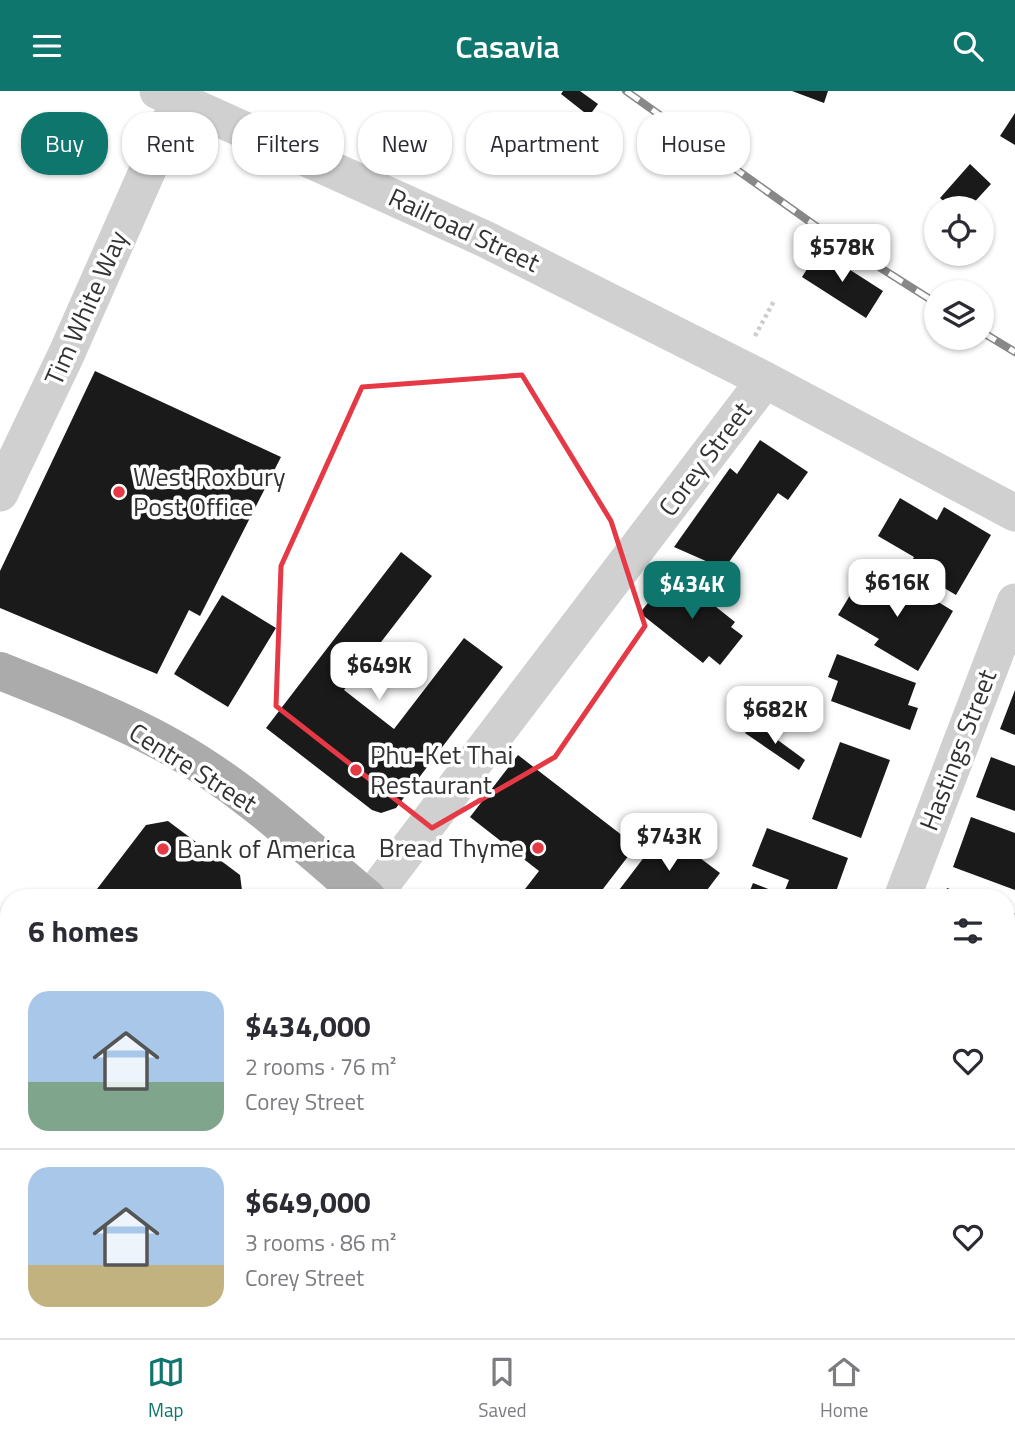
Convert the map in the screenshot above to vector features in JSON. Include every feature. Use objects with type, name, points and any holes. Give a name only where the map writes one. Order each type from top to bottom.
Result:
[{"type":"main road","name":"Centre Street","points":[[0,670],[65,697],[173,748],[251,801],[358,889]]},
{"type":"street","name":"Railroad Street","points":[[163,107],[485,239],[765,380]]},
{"type":"street","name":"Tim White Way","points":[[0,493],[66,355],[163,107]]},
{"type":"street","name":"Corey Street","points":[[376,889],[765,380],[1015,513]]},
{"type":"street","name":"Hastings Street","points":[[905,889],[1015,602]]},
{"type":"path","points":[[755,337],[774,302]]},
{"type":"highlighted area","points":[[522,375],[611,521],[645,626],[555,757],[432,828],[276,706],[281,566],[362,387]]},
{"type":"building","points":[[563,91],[580,91],[598,104],[592,112],[584,112],[561,94]]},
{"type":"building","points":[[792,91],[828,91],[824,103]]},
{"type":"building","points":[[1015,113],[1015,145],[1000,136]]},
{"type":"building","points":[[970,164],[991,184],[980,196],[942,196]]},
{"type":"building","points":[[819,250],[883,291],[866,318],[802,277]]},
{"type":"building","points":[[95,371],[281,457],[200,616],[189,610],[157,674],[0,608],[0,571]]},
{"type":"building","points":[[760,440],[808,472],[788,500],[778,493],[724,569],[674,547],[730,468],[737,474]]},
{"type":"building","points":[[900,498],[937,520],[944,507],[991,535],[956,595],[909,567],[914,557],[878,536]]},
{"type":"building","points":[[401,552],[432,576],[344,690],[394,729],[464,638],[503,667],[396,808],[381,813],[372,810],[266,728]]},
{"type":"building","points":[[672,572],[735,622],[731,627],[743,636],[720,665],[709,656],[703,663],[640,613]]},
{"type":"building","points":[[863,574],[900,595],[907,583],[953,611],[918,671],[874,645],[879,639],[838,615]]},
{"type":"building","points":[[222,595],[276,628],[228,707],[174,674]]},
{"type":"building","points":[[837,654],[916,683],[908,705],[918,708],[910,730],[831,701],[838,681],[828,677]]},
{"type":"building","points":[[1015,690],[1015,735],[1000,729]]},
{"type":"building","points":[[753,722],[805,760],[799,770],[745,733]]},
{"type":"building","points":[[840,742],[890,760],[861,838],[812,819]]},
{"type":"building","points":[[518,755],[636,846],[603,889],[525,889],[539,871],[470,817]]},
{"type":"building","points":[[991,757],[1015,766],[1015,811],[976,797]]},
{"type":"building","points":[[971,817],[1015,833],[1015,889],[953,867]]},
{"type":"building","points":[[168,821],[240,875],[242,889],[97,889],[146,825]]},
{"type":"building","points":[[767,828],[848,858],[837,889],[785,889],[789,880],[752,866]]},
{"type":"building","points":[[664,831],[720,873],[708,889],[620,889]]},
{"type":"building","points":[[753,883],[768,889],[751,889]]},
{"type":"railway","points":[[626,91],[827,234],[924,295]]},
{"type":"railway","points":[[994,339],[1015,352]]},
{"type":"place","name":"West Roxbury Post Office","points":[[119,492]]},
{"type":"place","name":"Phu-Ket Thai Restaurant","points":[[356,770]]},
{"type":"place","name":"Bread Thyme","points":[[538,848]]},
{"type":"place","name":"Bank of America","points":[[163,849]]}]
